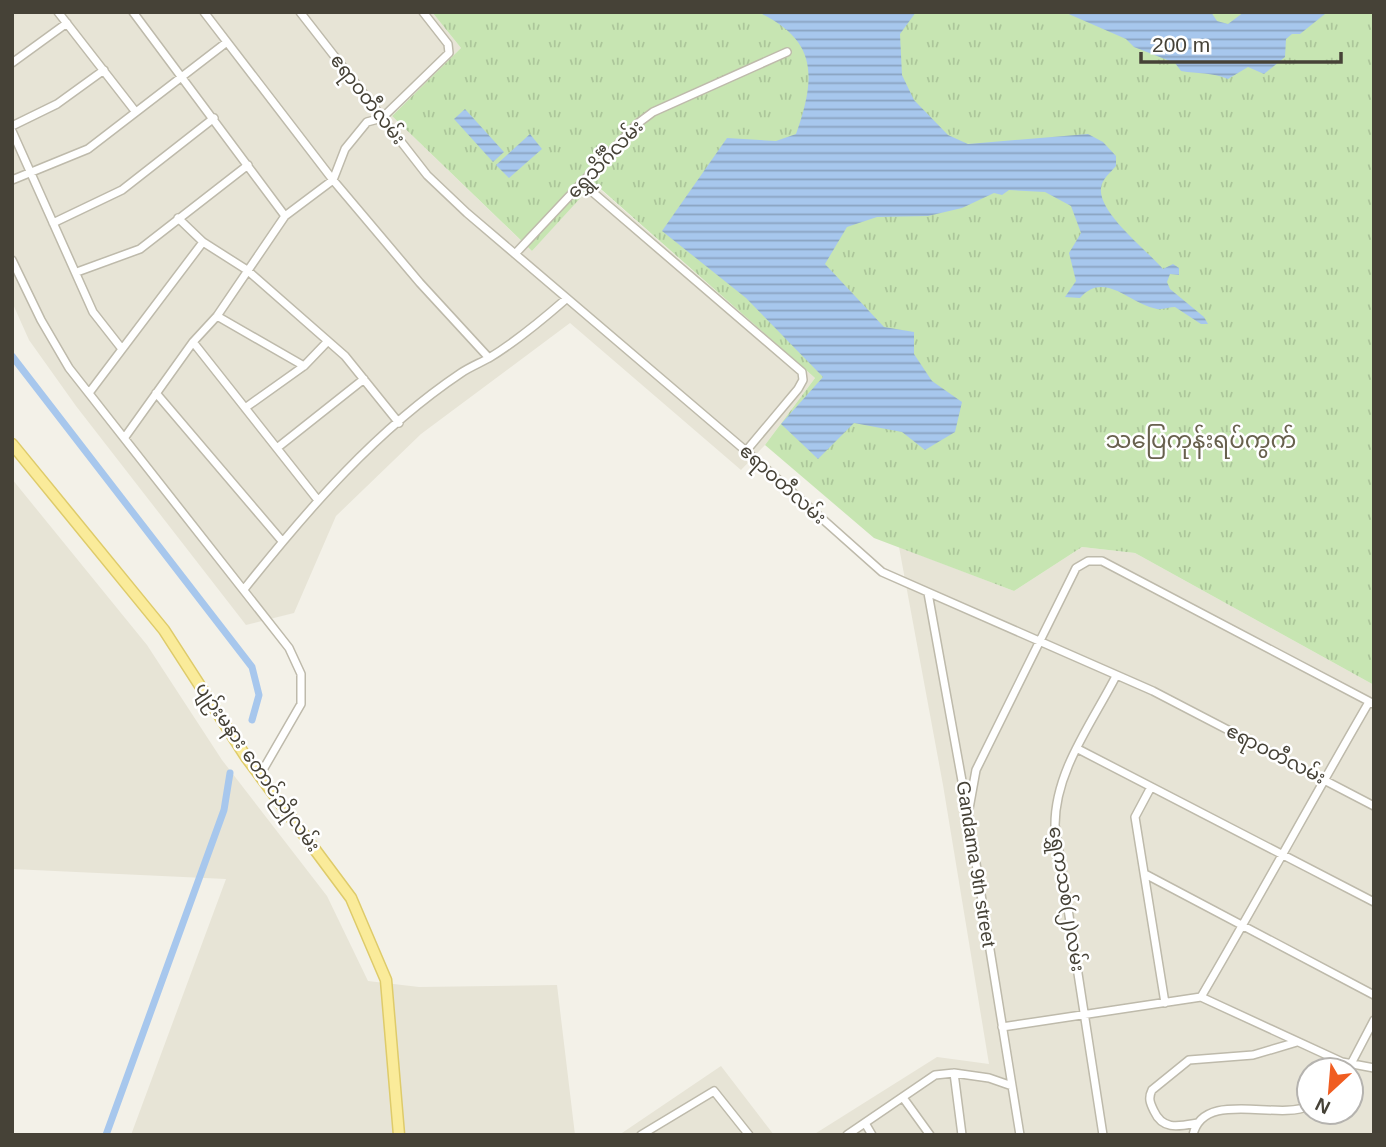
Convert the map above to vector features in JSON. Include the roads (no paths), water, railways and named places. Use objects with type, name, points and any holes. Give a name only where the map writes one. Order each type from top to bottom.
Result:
[{"type":"main road","name":"ပျဉ်းမနား တောင်ညိုလမ်း","points":[[12,444],[164,629],[260,775],[351,898],[386,980],[399,1135]]},
{"type":"street","points":[[58,12],[135,111]]},
{"type":"street","points":[[133,12],[285,215]]},
{"type":"street","points":[[204,12],[333,180],[420,283],[489,358]]},
{"type":"street","name":"ဧရာဝတီလမ်း","points":[[300,12],[427,175],[566,299],[747,451],[869,562],[928,593],[1116,676],[1374,806]]},
{"type":"street","points":[[125,437],[193,342],[217,316],[285,215],[333,180],[338,164],[355,135],[367,122],[382,118],[449,53],[448,44],[423,12]]},
{"type":"street","points":[[12,63],[66,23]]},
{"type":"street","points":[[12,180],[88,149],[227,42]]},
{"type":"street","name":"ရွှေသိင်္ဂီလမ်း","points":[[515,254],[637,124],[653,112],[787,52]]},
{"type":"street","points":[[104,70],[57,104],[12,128],[93,312],[122,349]]},
{"type":"street","points":[[54,223],[122,190],[214,118]]},
{"type":"street","points":[[77,272],[140,249],[248,165]]},
{"type":"street","points":[[582,183],[802,372],[803,380],[798,389],[747,451]]},
{"type":"street","points":[[178,218],[204,242],[247,270],[328,341],[364,379],[399,423]]},
{"type":"street","points":[[89,393],[204,242]]},
{"type":"street","points":[[12,260],[41,320],[69,368],[289,648],[301,674],[301,704],[260,775]]},
{"type":"street","points":[[245,589],[317,499],[399,423],[461,372],[489,358],[537,324],[566,299]]},
{"type":"street","points":[[217,316],[304,366]]},
{"type":"street","points":[[245,408],[304,366],[328,341]]},
{"type":"street","points":[[193,342],[317,499]]},
{"type":"street","points":[[277,448],[364,379]]},
{"type":"street","points":[[156,393],[282,541]]},
{"type":"street","points":[[968,814],[975,770],[1037,641],[1076,568],[1088,561],[1102,561],[1371,703],[1324,779],[1284,856],[1200,997]]},
{"type":"street","name":"Gandama 9th street","points":[[928,593],[968,814],[1020,1135]]},
{"type":"street","name":"ရွှေကသစ်(၂)လမ်း","points":[[1103,1135],[1055,825],[1060,783],[1116,676]]},
{"type":"street","points":[[1078,749],[1374,902]]},
{"type":"street","points":[[1151,787],[1135,817],[1165,1003]]},
{"type":"street","points":[[1146,874],[1374,995]]},
{"type":"street","points":[[1002,1027],[1200,997],[1322,1056]]},
{"type":"street","points":[[1355,1056],[1374,1020]]},
{"type":"street","points":[[1295,1111],[1286,1113],[1230,1109],[1216,1111],[1198,1123],[1176,1127],[1164,1125],[1157,1117],[1150,1100],[1152,1090],[1189,1060],[1253,1055],[1297,1042]]},
{"type":"street","points":[[847,1135],[904,1099],[935,1075],[954,1073],[989,1078],[1012,1086]]},
{"type":"street","points":[[954,1073],[962,1135]]},
{"type":"street","points":[[641,1135],[713,1091],[745,1133]]},
{"type":"street","points":[[904,1099],[930,1135]]},
{"type":"street","points":[[1193,1135],[1198,1123]]},
{"type":"street","points":[[865,1124],[873,1135]]},
{"type":"water","points":[[758,12],[916,12],[900,34],[902,75],[914,100],[948,135],[968,144],[1088,134],[1103,142],[1116,156],[1116,166],[1101,188],[1107,209],[1163,269],[1173,264],[1179,268],[1179,275],[1170,274],[1167,282],[1170,289],[1204,317],[1208,324],[1201,324],[1175,307],[1157,309],[1108,288],[1089,290],[1080,298],[1065,297],[1076,281],[1069,253],[1081,233],[1071,206],[1045,192],[1009,190],[1002,195],[994,193],[962,208],[928,216],[877,217],[847,227],[825,264],[884,327],[914,332],[914,354],[932,381],[962,402],[955,432],[925,450],[902,432],[854,423],[818,459],[781,424],[823,377],[746,298],[662,231],[727,138],[776,141],[796,134],[807,95],[807,62],[802,48],[792,35]]},
{"type":"water","points":[[1064,12],[1211,12],[1217,21],[1228,24],[1244,12],[1333,12],[1325,14],[1300,34],[1292,34],[1286,39],[1285,57],[1264,74],[1248,67],[1228,79],[1181,71],[1175,63],[1134,47],[1126,39]]},
{"type":"water","points":[[465,109],[504,152],[493,162],[454,119]]},
{"type":"water","points":[[530,134],[542,149],[509,178],[496,165]]},
{"type":"waterway","points":[[12,356],[252,667],[259,695],[252,720]]},
{"type":"waterway","points":[[106,1135],[224,810],[230,773]]},
{"type":"district","name":"သပြေကုန်းရပ်ကွက်","points":[[1201,440]]}]
